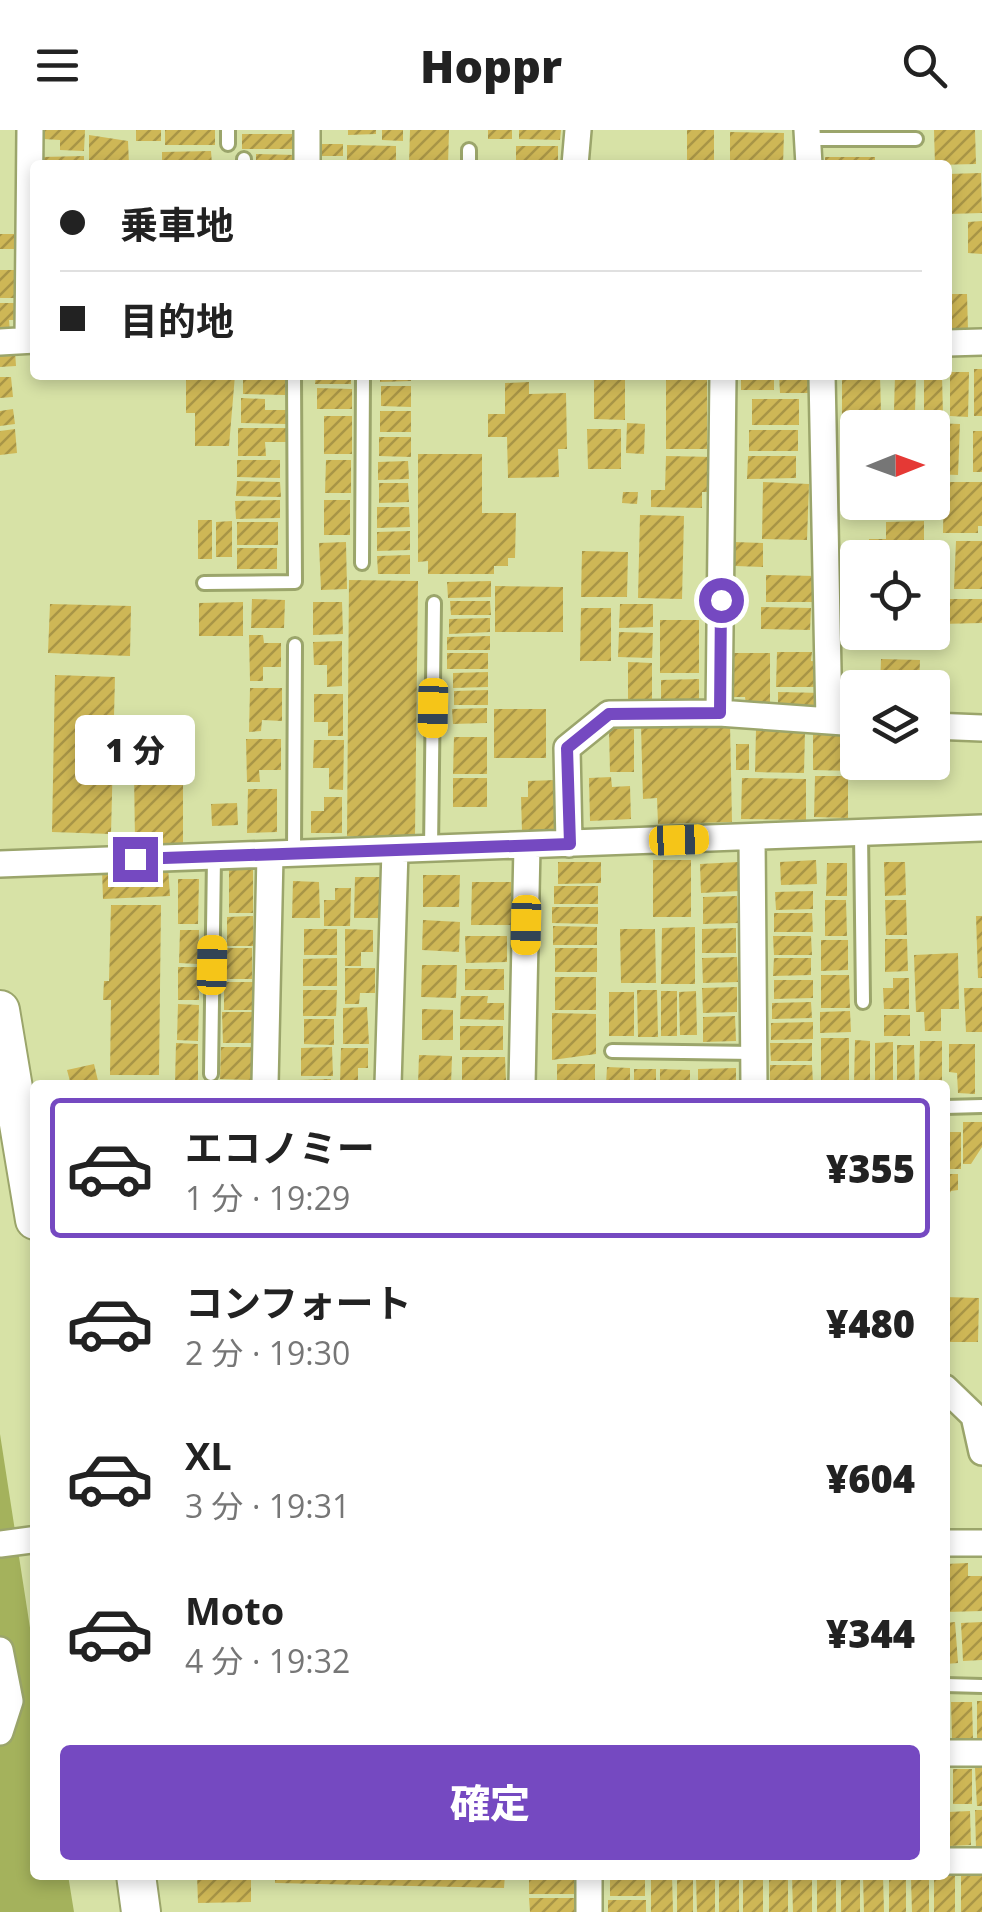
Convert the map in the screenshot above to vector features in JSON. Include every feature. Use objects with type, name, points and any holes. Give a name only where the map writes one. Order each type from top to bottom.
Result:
[{"type":"main road","points":[[0,1010],[30,1190]]},
{"type":"main road","points":[[137,1880],[142,1912]]},
{"type":"street","points":[[30,130],[30,160]]},
{"type":"street","points":[[307,160],[308,130]]},
{"type":"street","points":[[575,160],[578,130]]},
{"type":"street","points":[[807,134],[809,160]]},
{"type":"street","points":[[0,342],[30,340]]},
{"type":"street","points":[[952,342],[982,342]]},
{"type":"street","points":[[720,713],[723,380]]},
{"type":"street","points":[[822,380],[829,722]]},
{"type":"street","points":[[570,844],[567,748],[609,714],[720,713],[840,722]]},
{"type":"street","points":[[950,727],[982,728]]},
{"type":"street","points":[[0,864],[982,828]]},
{"type":"street","points":[[752,837],[754,1080]]},
{"type":"street","points":[[522,1080],[527,846]]},
{"type":"street","points":[[388,1080],[395,850]]},
{"type":"street","points":[[265,1080],[282,854]]},
{"type":"street","points":[[950,1392],[978,1416],[982,1452]]},
{"type":"street","points":[[0,1544],[30,1540]]},
{"type":"street","points":[[950,1543],[982,1543]]},
{"type":"street","points":[[0,1650],[10,1701],[0,1732]]},
{"type":"street","points":[[950,1753],[982,1753]]},
{"type":"street","points":[[950,1861],[982,1860]]},
{"type":"street","points":[[588,1912],[589,1880]]},
{"type":"lane","points":[[807,134],[916,138]]},
{"type":"lane","points":[[204,583],[295,582],[294,380]]},
{"type":"lane","points":[[362,563],[363,380]]},
{"type":"lane","points":[[431,849],[434,602]]},
{"type":"lane","points":[[282,854],[295,646]]},
{"type":"lane","points":[[860,833],[864,1002]]},
{"type":"lane","points":[[210,1074],[214,857]]},
{"type":"lane","points":[[612,1051],[754,1052]]},
{"type":"lane","points":[[950,1107],[982,1106]]},
{"type":"lane","points":[[950,1685],[982,1686]]},
{"type":"green space","points":[[0,1434],[30,1628],[30,1880],[69,1880],[74,1912],[0,1912]]},
{"type":"building","points":[[43,130],[85,130],[84,151],[60,150],[60,140],[43,139]]},
{"type":"building","points":[[136,130],[161,130],[161,141],[136,141]]},
{"type":"building","points":[[165,130],[215,130],[215,145],[165,145]]},
{"type":"building","points":[[348,130],[376,130],[376,134],[348,135]]},
{"type":"building","points":[[382,130],[403,130],[403,141],[382,140]]},
{"type":"building","points":[[410,130],[449,130],[448,160],[409,160]]},
{"type":"building","points":[[488,130],[512,130],[512,139],[488,139]]},
{"type":"building","points":[[519,130],[561,130],[560,140],[519,139]]},
{"type":"building","points":[[687,130],[714,130],[714,160],[687,160]]},
{"type":"building","points":[[934,130],[975,130],[976,164],[935,160]]},
{"type":"building","points":[[730,132],[784,133],[783,160],[730,160]]},
{"type":"building","points":[[242,134],[295,134],[296,149],[242,149]]},
{"type":"building","points":[[89,135],[128,141],[129,160],[89,160]]},
{"type":"building","points":[[319,144],[343,144],[343,156],[318,156]]},
{"type":"building","points":[[347,145],[396,146],[396,160],[347,160]]},
{"type":"building","points":[[516,146],[558,146],[558,160],[516,160]]},
{"type":"building","points":[[211,151],[212,160],[162,160],[162,152]]},
{"type":"building","points":[[256,154],[296,155],[296,160],[256,160]]},
{"type":"building","points":[[84,156],[84,160],[43,160]]},
{"type":"building","points":[[825,157],[875,157],[875,160]]},
{"type":"building","points":[[981,173],[982,213],[952,214],[952,174]]},
{"type":"building","points":[[982,221],[982,254],[968,253],[968,222]]},
{"type":"building","points":[[0,234],[18,234],[19,249],[0,249]]},
{"type":"building","points":[[0,270],[15,270],[15,298],[0,298]]},
{"type":"building","points":[[952,294],[967,294],[968,330],[952,330]]},
{"type":"building","points":[[0,303],[15,303],[16,320],[9,320],[10,332],[0,332]]},
{"type":"building","points":[[15,351],[16,366],[0,367],[0,353]]},
{"type":"building","points":[[974,369],[982,369],[982,416],[974,416]]},
{"type":"building","points":[[952,372],[969,372],[968,417],[950,416]]},
{"type":"building","points":[[0,377],[11,377],[13,397],[0,398]]},
{"type":"building","points":[[186,380],[235,380],[229,446],[195,446],[195,413],[186,413]]},
{"type":"building","points":[[243,380],[285,380],[285,395],[243,394]]},
{"type":"building","points":[[315,380],[351,380],[351,384],[315,384]]},
{"type":"building","points":[[594,380],[625,380],[625,420],[594,419]]},
{"type":"building","points":[[666,380],[707,380],[707,449],[666,449]]},
{"type":"building","points":[[741,380],[774,380],[774,390],[741,390]]},
{"type":"building","points":[[779,380],[816,380],[817,393],[780,393]]},
{"type":"building","points":[[842,380],[880,380],[881,410],[842,410]]},
{"type":"building","points":[[895,380],[916,380],[915,410],[894,410]]},
{"type":"building","points":[[924,380],[942,380],[943,410],[924,410]]},
{"type":"building","points":[[529,382],[529,394],[566,393],[567,449],[558,449],[559,477],[508,478],[507,437],[488,437],[488,414],[505,414],[505,383]]},
{"type":"building","points":[[381,386],[411,386],[411,407],[381,406]]},
{"type":"building","points":[[317,388],[352,389],[352,409],[317,409]]},
{"type":"building","points":[[241,398],[265,399],[265,410],[286,410],[286,424],[241,423]]},
{"type":"building","points":[[752,399],[799,399],[799,425],[752,425]]},
{"type":"building","points":[[13,409],[15,424],[0,426],[0,411]]},
{"type":"building","points":[[380,411],[411,411],[411,432],[380,432]]},
{"type":"building","points":[[324,416],[352,416],[352,454],[324,454]]},
{"type":"building","points":[[627,423],[645,424],[644,454],[626,453]]},
{"type":"building","points":[[950,424],[960,424],[958,475],[950,475]]},
{"type":"building","points":[[238,428],[286,428],[286,442],[265,442],[266,456],[238,456]]},
{"type":"building","points":[[15,429],[17,453],[0,455],[0,431]]},
{"type":"building","points":[[587,429],[621,429],[621,469],[588,469]]},
{"type":"building","points":[[749,430],[798,430],[798,451],[749,451]]},
{"type":"building","points":[[973,431],[982,431],[982,472],[973,472]]},
{"type":"building","points":[[379,437],[411,437],[411,457],[379,456]]},
{"type":"building","points":[[418,454],[482,454],[482,513],[516,513],[515,558],[508,558],[508,566],[494,566],[494,574],[428,574],[428,561],[418,562]]},
{"type":"building","points":[[666,456],[714,457],[714,492],[702,492],[702,508],[651,507],[651,490],[665,490]]},
{"type":"building","points":[[748,456],[796,456],[796,478],[747,479]]},
{"type":"building","points":[[237,460],[280,460],[280,478],[237,477]]},
{"type":"building","points":[[326,460],[351,460],[351,493],[325,493]]},
{"type":"building","points":[[408,461],[409,479],[378,480],[378,462]]},
{"type":"building","points":[[237,481],[280,482],[281,497],[236,496]]},
{"type":"building","points":[[763,482],[809,484],[807,540],[762,539]]},
{"type":"building","points":[[950,482],[982,482],[982,526],[978,526],[978,533],[943,533],[943,520],[950,520]]},
{"type":"building","points":[[379,483],[408,483],[409,502],[379,503]]},
{"type":"building","points":[[623,492],[638,492],[637,504],[622,503]]},
{"type":"building","points":[[280,500],[280,518],[236,519],[235,501]]},
{"type":"building","points":[[324,500],[350,500],[350,535],[324,535]]},
{"type":"building","points":[[377,507],[409,507],[410,527],[377,528]]},
{"type":"building","points":[[640,515],[684,516],[682,599],[638,598]]},
{"type":"building","points":[[198,520],[212,520],[212,559],[198,559]]},
{"type":"building","points":[[232,521],[232,557],[216,557],[216,522]]},
{"type":"building","points":[[924,521],[924,540],[869,540],[886,539],[886,522]]},
{"type":"building","points":[[237,522],[278,522],[278,545],[237,545]]},
{"type":"building","points":[[410,531],[410,550],[377,551],[377,532]]},
{"type":"building","points":[[956,541],[982,541],[982,589],[954,589]]},
{"type":"building","points":[[346,542],[347,589],[321,590],[319,543]]},
{"type":"building","points":[[734,542],[763,543],[763,567],[735,566]]},
{"type":"building","points":[[237,548],[277,548],[277,569],[237,569]]},
{"type":"building","points":[[582,551],[628,552],[627,597],[581,597]]},
{"type":"building","points":[[410,555],[410,574],[378,574],[377,556]]},
{"type":"building","points":[[766,575],[817,576],[817,602],[766,602]]},
{"type":"building","points":[[349,580],[418,581],[415,837],[347,836]]},
{"type":"building","points":[[491,581],[491,597],[448,598],[447,582]]},
{"type":"building","points":[[495,586],[563,587],[563,632],[495,632]]},
{"type":"building","points":[[252,599],[285,600],[284,628],[251,628]]},
{"type":"building","points":[[950,599],[982,599],[982,623],[950,624]]},
{"type":"building","points":[[450,601],[490,601],[491,615],[451,615]]},
{"type":"building","points":[[243,602],[243,636],[199,636],[199,603]]},
{"type":"building","points":[[313,602],[342,602],[343,634],[313,635]]},
{"type":"building","points":[[50,604],[131,606],[130,656],[48,653]]},
{"type":"building","points":[[620,604],[653,604],[653,627],[619,628]]},
{"type":"building","points":[[761,607],[811,608],[810,630],[761,629]]},
{"type":"building","points":[[581,608],[611,608],[611,661],[580,661]]},
{"type":"building","points":[[490,618],[490,632],[449,634],[449,619]]},
{"type":"building","points":[[660,620],[699,620],[699,673],[660,673]]},
{"type":"building","points":[[619,632],[653,633],[652,658],[618,657]]},
{"type":"building","points":[[249,635],[263,635],[264,643],[281,643],[281,667],[263,667],[263,681],[250,681]]},
{"type":"building","points":[[490,636],[490,650],[447,650],[447,637]]},
{"type":"building","points":[[342,641],[342,686],[327,687],[327,665],[314,665],[313,642]]},
{"type":"building","points":[[777,652],[812,652],[811,661],[822,662],[822,687],[776,687]]},
{"type":"building","points":[[447,653],[488,653],[488,669],[447,669]]},
{"type":"building","points":[[733,653],[770,653],[770,704],[746,704],[745,697],[733,697]]},
{"type":"building","points":[[881,659],[920,660],[920,670],[881,670]]},
{"type":"building","points":[[628,662],[652,663],[652,703],[628,702]]},
{"type":"building","points":[[488,672],[488,687],[453,688],[453,673]]},
{"type":"building","points":[[55,675],[115,677],[111,834],[52,832]]},
{"type":"building","points":[[699,679],[699,701],[661,701],[661,680]]},
{"type":"building","points":[[250,688],[282,688],[282,721],[262,720],[261,731],[249,732]]},
{"type":"building","points":[[488,690],[488,705],[454,705],[454,691]]},
{"type":"building","points":[[778,692],[823,693],[823,713],[778,713]]},
{"type":"building","points":[[314,694],[343,694],[343,736],[328,736],[328,722],[314,722]]},
{"type":"building","points":[[487,708],[487,723],[453,724],[452,709]]},
{"type":"building","points":[[494,709],[546,709],[546,758],[494,758]]},
{"type":"building","points":[[730,724],[732,822],[658,824],[657,798],[643,799],[641,726]]},
{"type":"building","points":[[609,729],[634,729],[634,772],[610,772]]},
{"type":"building","points":[[756,730],[805,731],[804,773],[755,772]]},
{"type":"building","points":[[813,730],[840,731],[840,771],[813,770]]},
{"type":"building","points":[[454,737],[487,737],[487,774],[453,774]]},
{"type":"building","points":[[148,738],[174,738],[174,758],[148,758]]},
{"type":"building","points":[[246,739],[281,739],[281,770],[259,770],[260,782],[247,782]]},
{"type":"building","points":[[314,740],[344,740],[343,790],[329,789],[329,768],[313,768]]},
{"type":"building","points":[[736,744],[749,744],[749,770],[736,770]]},
{"type":"building","points":[[183,769],[183,848],[160,848],[160,841],[135,841],[134,770]]},
{"type":"building","points":[[815,776],[840,776],[840,780],[848,780],[848,818],[814,817]]},
{"type":"building","points":[[611,777],[612,787],[630,786],[631,819],[590,821],[589,778]]},
{"type":"building","points":[[453,778],[487,778],[487,807],[453,807]]},
{"type":"building","points":[[742,778],[806,779],[806,820],[741,819]]},
{"type":"building","points":[[556,780],[557,830],[522,831],[521,797],[528,797],[528,781]]},
{"type":"building","points":[[248,789],[277,789],[277,832],[247,833]]},
{"type":"building","points":[[324,797],[342,797],[342,833],[311,833],[311,811],[324,811]]},
{"type":"building","points":[[237,803],[238,825],[212,826],[211,804]]},
{"type":"building","points":[[653,860],[691,860],[691,917],[653,917]]},
{"type":"building","points":[[816,860],[817,884],[781,885],[780,862]]},
{"type":"building","points":[[558,862],[601,862],[601,883],[558,884]]},
{"type":"building","points":[[738,862],[739,891],[701,893],[700,864]]},
{"type":"building","points":[[884,862],[905,862],[906,895],[885,896]]},
{"type":"building","points":[[827,863],[847,863],[847,896],[826,896]]},
{"type":"building","points":[[168,867],[170,896],[103,899],[102,870]]},
{"type":"building","points":[[229,870],[253,870],[253,913],[229,913]]},
{"type":"building","points":[[423,875],[460,875],[459,907],[423,907]]},
{"type":"building","points":[[355,877],[381,877],[381,918],[354,918]]},
{"type":"building","points":[[178,879],[199,879],[198,924],[178,924]]},
{"type":"building","points":[[293,881],[319,882],[320,918],[292,918]]},
{"type":"building","points":[[472,882],[511,882],[511,925],[471,925]]},
{"type":"building","points":[[554,886],[598,886],[598,904],[554,904]]},
{"type":"building","points":[[335,888],[351,888],[350,926],[324,926],[324,900],[335,900]]},
{"type":"building","points":[[813,891],[813,909],[776,910],[775,892]]},
{"type":"building","points":[[737,896],[738,923],[703,924],[703,897]]},
{"type":"building","points":[[825,900],[846,900],[847,936],[825,936]]},
{"type":"building","points":[[885,900],[906,900],[907,935],[886,935]]},
{"type":"building","points":[[111,905],[161,905],[159,1075],[110,1075],[111,1000],[103,1000],[104,981],[109,981]]},
{"type":"building","points":[[552,907],[598,907],[598,924],[552,923]]},
{"type":"building","points":[[774,913],[812,913],[813,932],[774,932]]},
{"type":"building","points":[[253,916],[254,946],[227,946],[227,917]]},
{"type":"building","points":[[976,916],[982,916],[982,978],[978,978]]},
{"type":"building","points":[[423,920],[460,922],[459,952],[422,950]]},
{"type":"building","points":[[553,926],[597,927],[597,945],[553,945]]},
{"type":"building","points":[[695,927],[695,984],[661,984],[662,928]]},
{"type":"building","points":[[736,928],[736,953],[702,953],[702,929]]},
{"type":"building","points":[[304,929],[337,929],[337,955],[304,955]]},
{"type":"building","points":[[345,929],[373,930],[373,952],[361,952],[361,966],[345,966]]},
{"type":"building","points":[[620,929],[655,929],[656,983],[621,983]]},
{"type":"building","points":[[180,930],[199,930],[198,964],[179,963]]},
{"type":"building","points":[[465,936],[507,936],[507,962],[466,963]]},
{"type":"building","points":[[773,936],[811,936],[812,955],[774,955]]},
{"type":"building","points":[[885,939],[907,939],[908,971],[885,972]]},
{"type":"building","points":[[821,940],[848,940],[848,970],[821,971]]},
{"type":"building","points":[[225,948],[252,948],[252,979],[226,979]]},
{"type":"building","points":[[555,948],[597,948],[597,972],[555,972]]},
{"type":"building","points":[[958,953],[959,1009],[941,1009],[941,1031],[925,1031],[924,1012],[916,1012],[914,955]]},
{"type":"building","points":[[737,957],[738,982],[703,983],[702,958]]},
{"type":"building","points":[[337,958],[337,986],[303,986],[303,959]]},
{"type":"building","points":[[774,958],[811,958],[811,975],[773,976]]},
{"type":"building","points":[[422,965],[457,965],[456,998],[421,997]]},
{"type":"building","points":[[178,967],[199,967],[199,1000],[178,1000]]},
{"type":"building","points":[[345,968],[375,968],[375,993],[360,993],[359,1004],[345,1004]]},
{"type":"building","points":[[465,969],[504,969],[504,990],[465,990]]},
{"type":"building","points":[[821,975],[849,975],[850,1008],[821,1008]]},
{"type":"building","points":[[555,977],[596,977],[596,1010],[555,1010]]},
{"type":"building","points":[[893,978],[909,978],[909,1009],[884,1009],[883,988],[893,988]]},
{"type":"building","points":[[774,980],[813,980],[813,998],[774,999]]},
{"type":"building","points":[[224,982],[253,982],[253,1010],[224,1010]]},
{"type":"building","points":[[737,987],[737,1012],[703,1013],[702,988]]},
{"type":"building","points":[[964,988],[982,988],[982,1032],[966,1032]]},
{"type":"building","points":[[303,990],[337,990],[336,1016],[303,1016]]},
{"type":"building","points":[[637,990],[657,990],[658,1037],[638,1037]]},
{"type":"building","points":[[661,991],[677,991],[677,1036],[661,1036]]},
{"type":"building","points":[[696,991],[697,1035],[680,1035],[679,992]]},
{"type":"building","points":[[609,992],[634,992],[634,1036],[609,1036]]},
{"type":"building","points":[[461,996],[488,996],[487,1003],[504,1003],[504,1020],[460,1019]]},
{"type":"building","points":[[811,1002],[812,1018],[772,1019],[772,1003]]},
{"type":"building","points":[[178,1004],[199,1005],[198,1041],[177,1040]]},
{"type":"building","points":[[367,1007],[369,1044],[343,1044],[343,1008]]},
{"type":"building","points":[[422,1009],[453,1010],[453,1040],[422,1040]]},
{"type":"building","points":[[850,1011],[851,1032],[820,1033],[820,1012]]},
{"type":"building","points":[[222,1012],[252,1012],[252,1043],[223,1043]]},
{"type":"building","points":[[552,1013],[596,1014],[596,1054],[552,1060]]},
{"type":"building","points":[[884,1015],[910,1015],[910,1036],[884,1036]]},
{"type":"building","points":[[735,1016],[736,1041],[703,1042],[703,1017]]},
{"type":"building","points":[[304,1019],[334,1019],[334,1045],[304,1044]]},
{"type":"building","points":[[813,1022],[813,1039],[771,1040],[771,1023]]},
{"type":"building","points":[[460,1026],[503,1026],[503,1050],[460,1050]]},
{"type":"building","points":[[821,1038],[849,1038],[849,1080],[821,1080]]},
{"type":"building","points":[[855,1040],[870,1041],[870,1080],[854,1080]]},
{"type":"building","points":[[920,1041],[942,1041],[942,1080],[919,1080]]},
{"type":"building","points":[[893,1042],[893,1080],[875,1080],[875,1043]]},
{"type":"building","points":[[176,1043],[198,1044],[198,1080],[175,1080]]},
{"type":"building","points":[[770,1043],[812,1043],[812,1061],[771,1061]]},
{"type":"building","points":[[949,1044],[975,1044],[975,1094],[958,1093],[957,1073],[949,1072]]},
{"type":"building","points":[[897,1045],[914,1045],[915,1080],[897,1080]]},
{"type":"building","points":[[221,1047],[252,1047],[252,1080],[220,1079]]},
{"type":"building","points":[[332,1047],[333,1076],[301,1076],[301,1048]]},
{"type":"building","points":[[341,1048],[368,1048],[368,1068],[358,1068],[358,1080],[340,1080]]},
{"type":"building","points":[[419,1055],[452,1056],[451,1080],[418,1080]]},
{"type":"building","points":[[462,1057],[505,1057],[506,1080],[462,1080]]},
{"type":"building","points":[[94,1064],[98,1080],[70,1080],[67,1070]]},
{"type":"building","points":[[557,1064],[595,1064],[595,1080],[557,1080]]},
{"type":"building","points":[[770,1065],[812,1065],[813,1080],[770,1080]]},
{"type":"building","points":[[607,1067],[630,1068],[630,1080],[606,1080]]},
{"type":"building","points":[[736,1068],[736,1080],[698,1080],[698,1069]]},
{"type":"building","points":[[634,1069],[656,1069],[656,1080],[634,1080]]},
{"type":"building","points":[[660,1069],[690,1070],[690,1080],[660,1080]]},
{"type":"building","points":[[963,1122],[982,1122],[982,1147],[971,1164],[963,1164]]},
{"type":"building","points":[[950,1132],[961,1132],[961,1169],[950,1169]]},
{"type":"building","points":[[950,1174],[958,1174],[958,1190],[951,1191]]},
{"type":"building","points":[[950,1297],[979,1298],[978,1342],[950,1342]]},
{"type":"building","points":[[968,1563],[968,1576],[982,1576],[982,1611],[950,1612],[950,1564]]},
{"type":"building","points":[[950,1622],[955,1622],[958,1663],[950,1664]]},
{"type":"building","points":[[982,1622],[982,1660],[963,1661],[961,1623]]},
{"type":"building","points":[[977,1701],[982,1701],[982,1739],[977,1739]]},
{"type":"building","points":[[951,1702],[972,1702],[973,1739],[952,1739]]},
{"type":"building","points":[[975,1768],[982,1768],[982,1806],[977,1806]]},
{"type":"building","points":[[953,1769],[972,1769],[972,1804],[953,1804]]},
{"type":"building","points":[[975,1810],[982,1810],[982,1848],[976,1848]]},
{"type":"building","points":[[970,1811],[971,1845],[950,1846],[950,1812]]},
{"type":"building","points":[[961,1875],[982,1876],[982,1912],[961,1912]]},
{"type":"building","points":[[955,1876],[955,1912],[934,1912],[934,1880]]},
{"type":"building","points":[[197,1880],[251,1880],[251,1902],[198,1903]]},
{"type":"building","points":[[275,1880],[505,1880],[504,1888]]},
{"type":"building","points":[[529,1880],[574,1880],[574,1894],[529,1894]]},
{"type":"building","points":[[610,1880],[645,1880],[645,1896],[610,1896]]},
{"type":"building","points":[[651,1880],[672,1880],[673,1912],[651,1912]]},
{"type":"building","points":[[677,1880],[693,1880],[693,1912],[677,1912]]},
{"type":"building","points":[[696,1880],[715,1880],[715,1912],[697,1912]]},
{"type":"building","points":[[719,1880],[739,1880],[739,1912],[719,1912]]},
{"type":"building","points":[[743,1880],[763,1880],[763,1912],[743,1912]]},
{"type":"building","points":[[769,1880],[788,1880],[788,1912],[769,1912]]},
{"type":"building","points":[[792,1880],[812,1880],[812,1912],[793,1912]]},
{"type":"building","points":[[817,1880],[836,1880],[836,1912],[817,1912]]},
{"type":"building","points":[[841,1880],[860,1880],[860,1912],[841,1912]]},
{"type":"building","points":[[863,1880],[883,1880],[884,1912],[864,1912]]},
{"type":"building","points":[[889,1880],[906,1880],[906,1912],[889,1912]]},
{"type":"building","points":[[911,1880],[929,1880],[929,1912],[912,1912]]},
{"type":"building","points":[[529,1898],[575,1898],[575,1912],[530,1912]]},
{"type":"building","points":[[608,1900],[646,1900],[646,1912],[608,1912]]},
{"type":"route","points":[[135,859],[570,844],[567,748],[609,714],[720,713],[721,600]]}]
